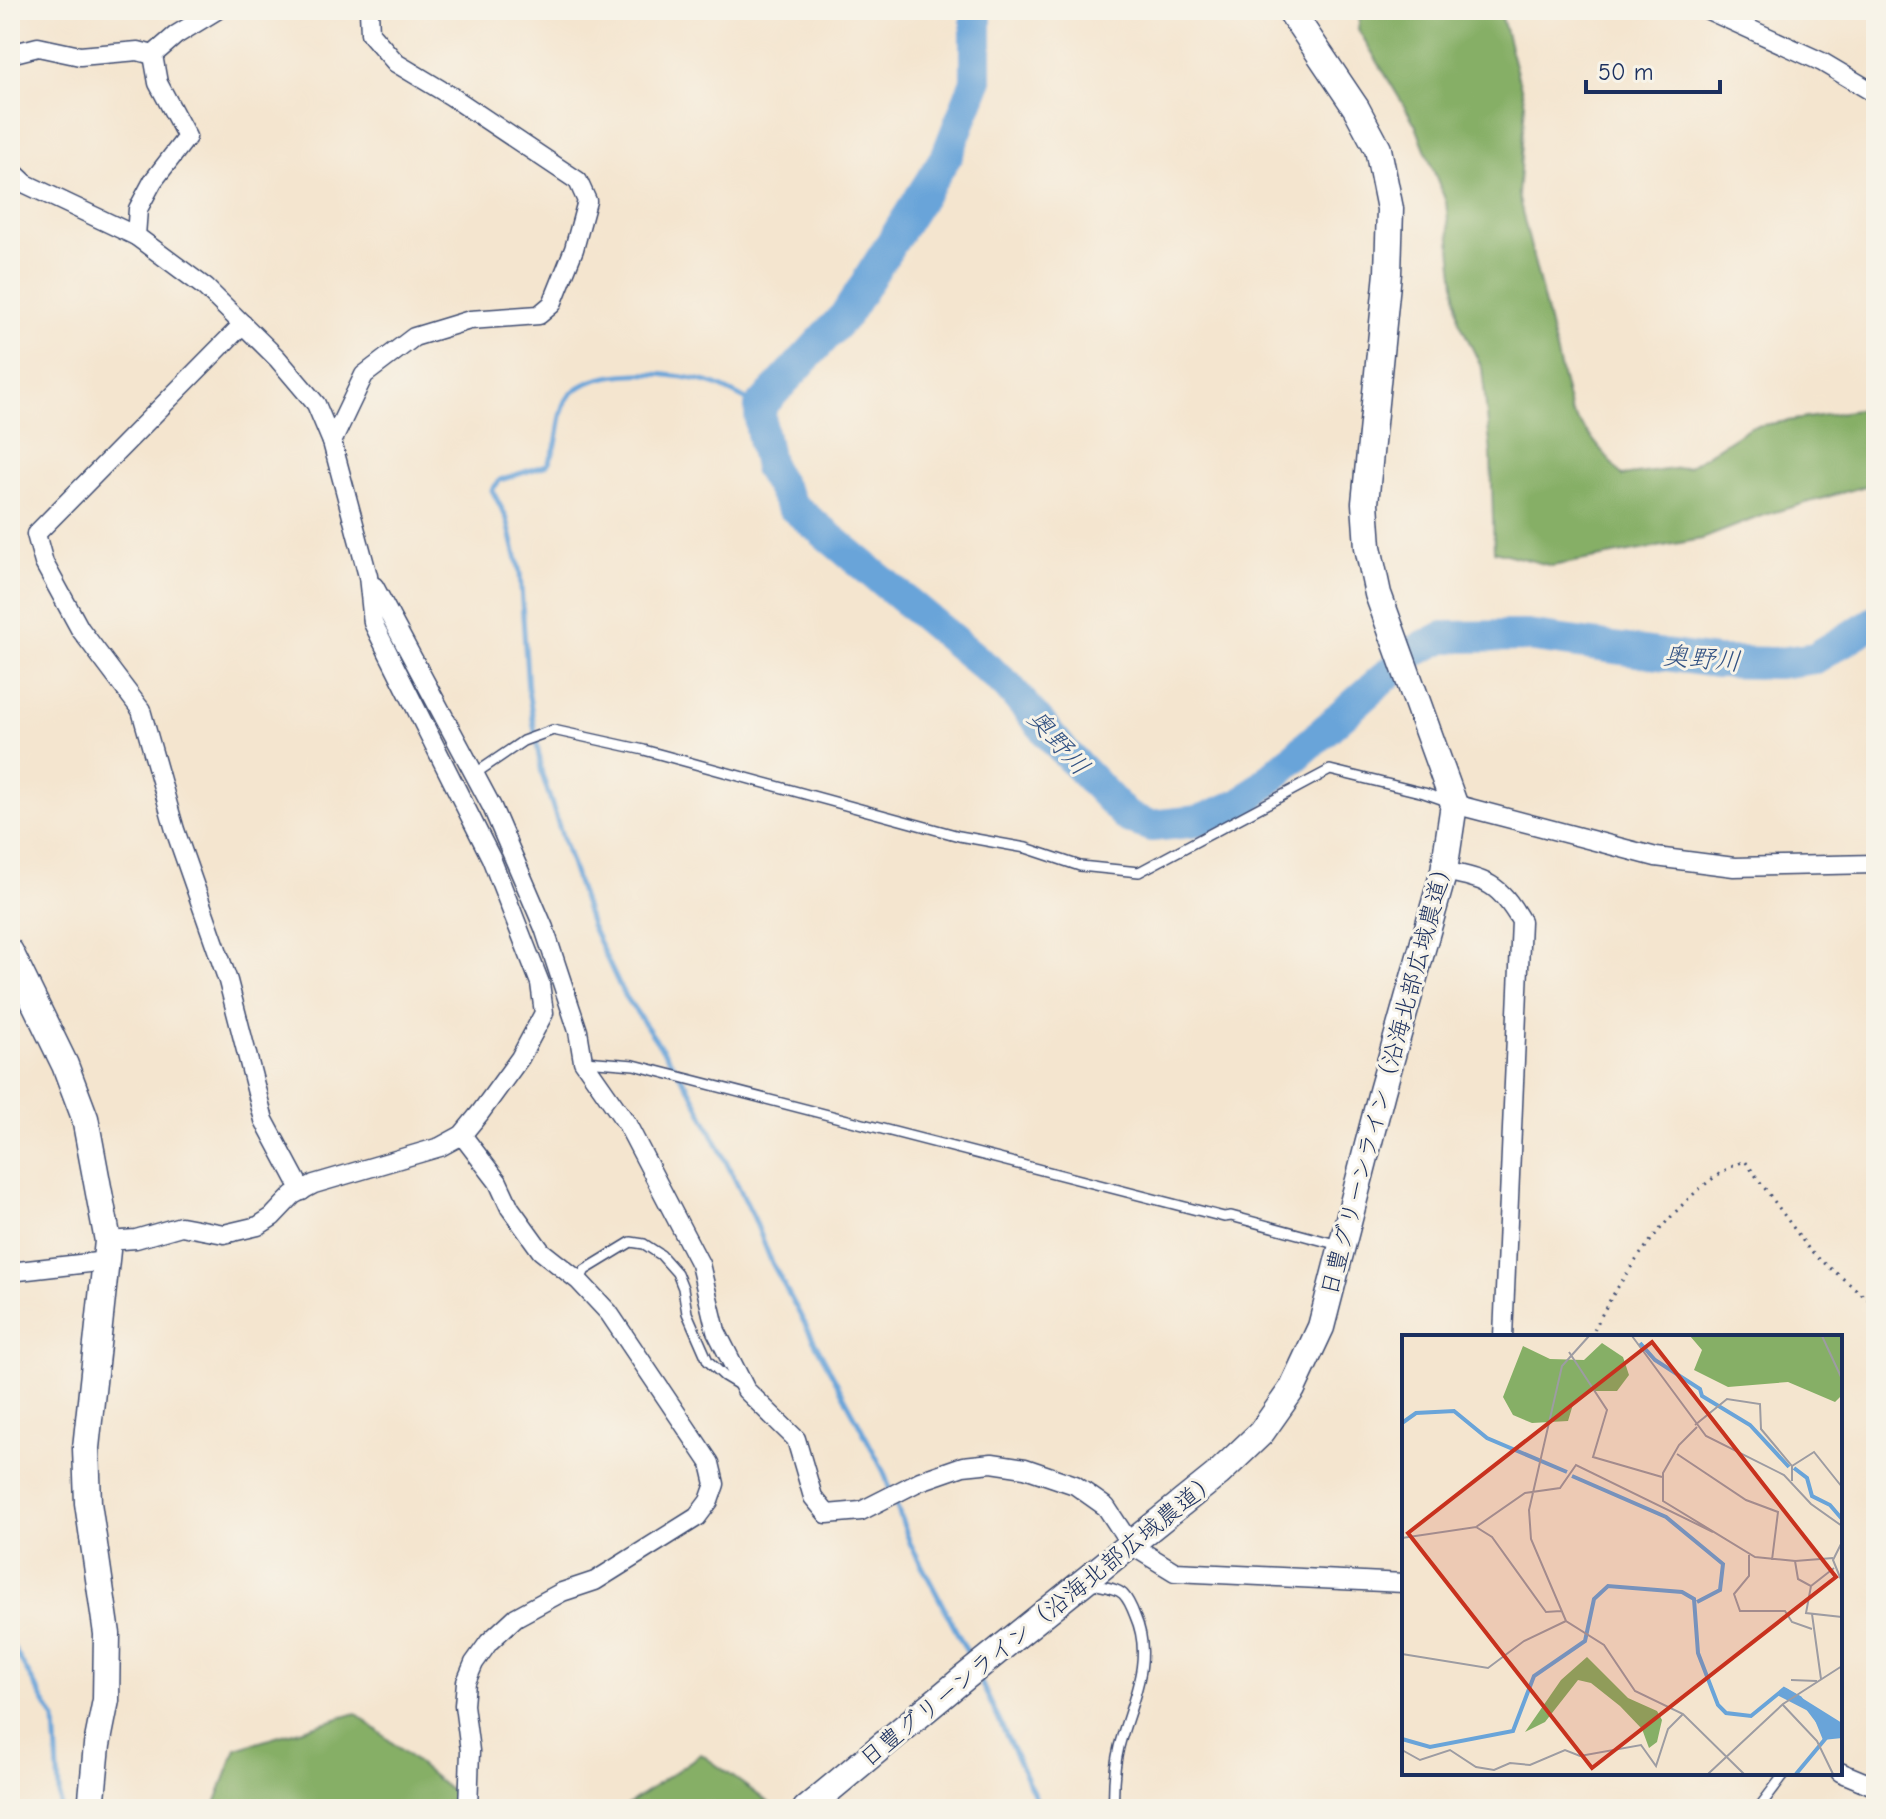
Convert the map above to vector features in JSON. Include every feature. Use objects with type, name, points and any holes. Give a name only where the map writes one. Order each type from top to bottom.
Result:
[{"type":"street","points":[[153,55],[176,35],[217,10]]},
{"type":"street","points":[[332,442],[364,375],[414,337],[470,320],[539,315],[552,304],[574,249],[587,201],[578,181],[396,63],[370,33],[369,10]]},
{"type":"street","name":"日豊グリーンライン（沿海北部広域農道）","points":[[806,1809],[1219,1473],[1261,1433],[1292,1389],[1321,1327],[1386,1076],[1444,871],[1454,804],[1378,594],[1368,547],[1365,503],[1388,273],[1390,209],[1378,149],[1356,108],[1290,10]]},
{"type":"street","points":[[1708,10],[1822,62],[1876,94]]},
{"type":"street","points":[[10,54],[38,47],[80,56],[138,51],[153,55]]},
{"type":"street","points":[[136,236],[138,209],[153,181],[187,137],[158,83],[153,55]]},
{"type":"street","points":[[10,169],[26,184],[136,236],[206,288],[277,358],[316,404],[332,442],[368,576],[373,623],[491,858],[540,983],[544,1013],[520,1058],[462,1135],[440,1147],[314,1184],[293,1195],[272,1217],[258,1226],[224,1234],[181,1226],[107,1251],[10,1272]]},
{"type":"street","points":[[243,324],[36,534],[44,563],[80,629],[141,710],[175,830],[228,981],[264,1120],[302,1191]]},
{"type":"street","points":[[368,576],[476,773],[544,928],[578,1031],[583,1061],[627,1124],[700,1264],[716,1331],[746,1390],[796,1439],[813,1497],[827,1514],[861,1511],[963,1466],[992,1463],[1025,1468],[1075,1485],[1106,1507],[1131,1545],[1175,1572],[1402,1583]]},
{"type":"street","points":[[1454,804],[1656,857],[1734,867],[1876,864]]},
{"type":"street","points":[[1444,871],[1484,879],[1509,901],[1521,921],[1503,1335]]},
{"type":"street","points":[[10,952],[65,1065],[85,1118],[107,1251],[86,1448],[88,1503],[107,1634],[106,1700],[97,1745],[91,1809]]},
{"type":"street","points":[[462,1135],[498,1182],[510,1208],[541,1251],[579,1281],[609,1313],[710,1463],[715,1484],[709,1501],[697,1517],[595,1581],[562,1592],[516,1617],[489,1642],[474,1663],[466,1682],[464,1705],[470,1751],[468,1809]]},
{"type":"street","points":[[1842,1773],[1876,1787]]},
{"type":"lane","points":[[476,773],[523,741],[553,730],[644,750],[959,836],[1026,848],[1080,866],[1139,872],[1330,770],[1424,793],[1454,804]]},
{"type":"lane","points":[[583,1061],[634,1065],[892,1134],[1342,1246]]},
{"type":"lane","points":[[579,1281],[585,1270],[631,1242],[644,1244],[661,1255],[677,1273],[687,1313],[708,1361],[746,1390]]},
{"type":"lane","points":[[1083,1582],[1120,1592],[1127,1599],[1141,1628],[1143,1658],[1139,1687],[1119,1748],[1113,1785],[1114,1809]]},
{"type":"lane","points":[[1758,1809],[1784,1775]]},
{"type":"path","points":[[1592,1335],[1603,1310],[1657,1230],[1725,1168],[1745,1161],[1811,1252],[1876,1306]]},
{"type":"green space","points":[[1361,10],[1500,10],[1525,103],[1518,195],[1571,412],[1622,476],[1688,467],[1750,427],[1876,407],[1876,483],[1764,515],[1702,539],[1552,566],[1494,551],[1491,454],[1482,368],[1459,321],[1446,202],[1415,124],[1358,29]]},
{"type":"green space","points":[[356,1713],[467,1804],[501,1809],[213,1809],[236,1749]]},
{"type":"green space","points":[[701,1754],[778,1809],[621,1809]]},
{"type":"waterway","name":"奥野川","points":[[976,10],[976,81],[947,155],[847,313],[760,407],[761,428],[769,467],[792,506],[1007,685],[1061,748],[1127,817],[1151,826],[1199,821],[1243,803],[1413,652],[1443,637],[1527,636],[1716,662],[1779,663],[1815,658],[1876,621]]},
{"type":"waterway","points":[[760,407],[701,380],[636,374],[593,381],[577,389],[566,401],[555,448],[547,465],[500,480],[492,490],[507,519],[520,573],[528,690],[542,774],[591,925],[622,991],[691,1091],[754,1218],[771,1261],[884,1472],[890,1490]]},
{"type":"waterway","points":[[894,1499],[910,1543],[973,1663]]},
{"type":"waterway","points":[[10,1642],[55,1720],[60,1809]]},
{"type":"waterway","points":[[978,1676],[1041,1809]]}]
